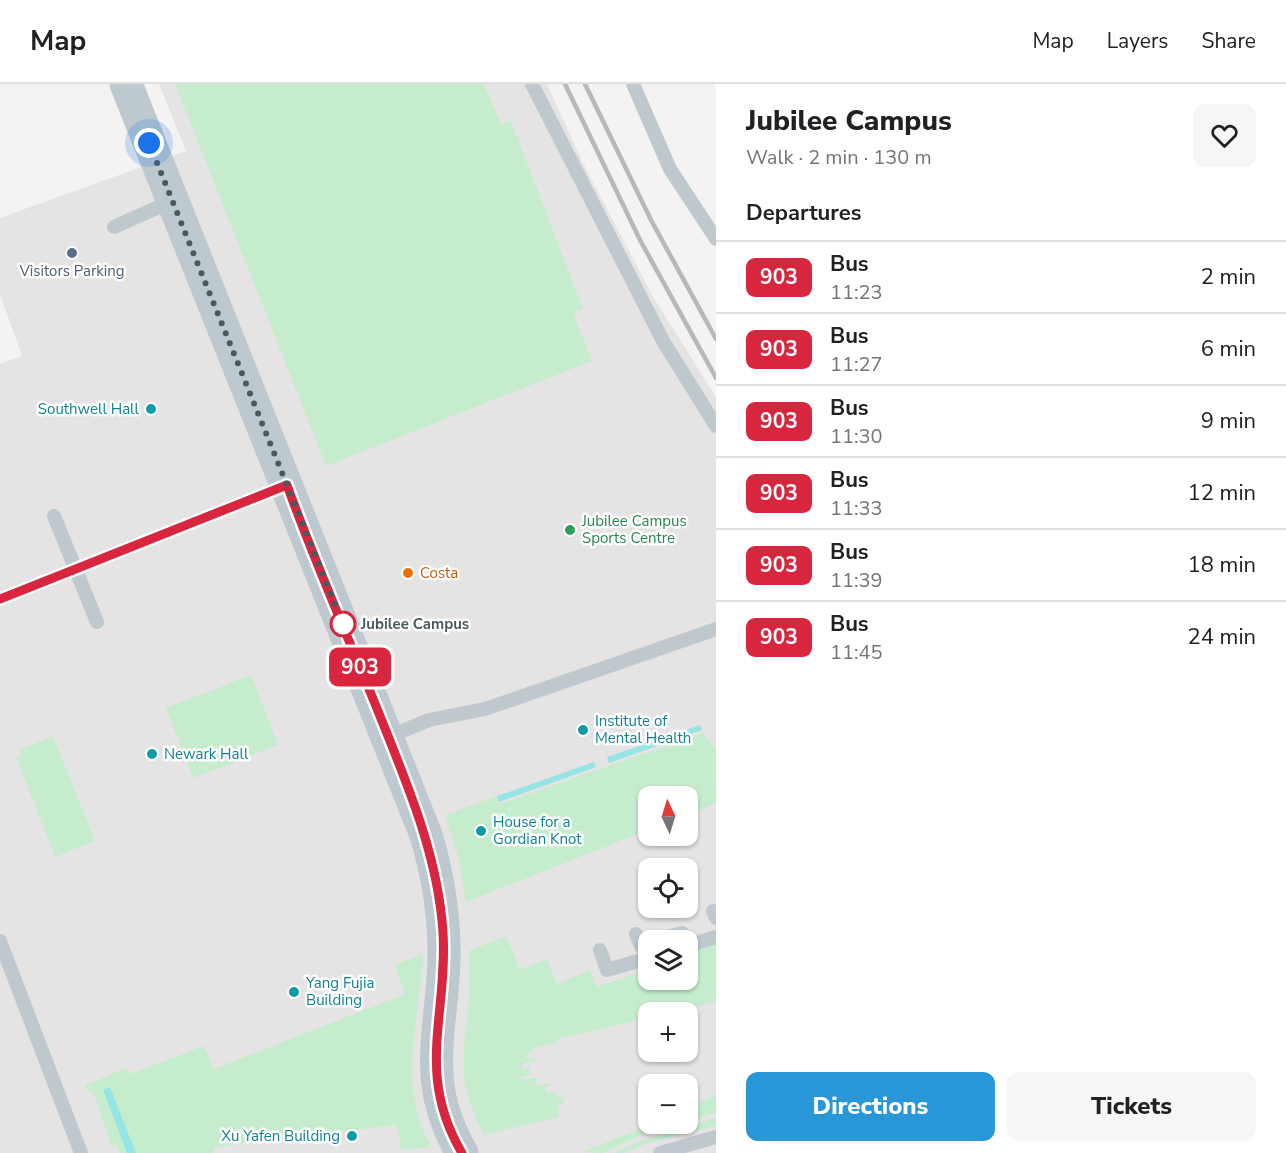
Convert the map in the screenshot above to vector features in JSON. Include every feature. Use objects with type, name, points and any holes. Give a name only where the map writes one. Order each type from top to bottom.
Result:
[{"type":"street","points":[[126,84],[426,835],[437,882],[444,960],[435,1071],[444,1118],[462,1153]]},
{"type":"lane","points":[[532,84],[663,341],[716,426]]},
{"type":"lane","points":[[633,84],[670,169],[716,239]]},
{"type":"lane","points":[[114,227],[172,201]]},
{"type":"lane","points":[[0,598],[287,485]]},
{"type":"lane","points":[[54,516],[97,622]]},
{"type":"lane","points":[[388,737],[429,720],[484,709],[716,629]]},
{"type":"lane","points":[[636,934],[638,940]]},
{"type":"lane","points":[[698,943],[716,937]]},
{"type":"lane","points":[[0,941],[81,1153]]},
{"type":"lane","points":[[600,950],[607,970],[638,961]]},
{"type":"lane","points":[[660,1153],[716,1137]]},
{"type":"shaded area","points":[[159,84],[547,84],[582,161],[652,295],[716,397],[716,1153],[0,1153],[0,364],[22,356],[0,294],[0,218],[186,151]]},
{"type":"green space","points":[[175,84],[484,84],[501,124],[511,121],[583,309],[573,313],[592,361],[326,466]]},
{"type":"green space","points":[[251,675],[278,745],[193,778],[166,708]]},
{"type":"green space","points":[[703,733],[716,749],[716,803],[698,810],[698,786],[638,786],[638,834],[466,902],[459,859],[445,815],[497,796],[500,804]]},
{"type":"green space","points":[[53,736],[95,841],[55,857],[16,757],[21,755],[19,750]]},
{"type":"green space","points":[[506,936],[520,970],[547,959],[557,984],[590,970],[596,987],[638,973],[638,990],[698,990],[698,948],[716,943],[716,1002],[698,1006],[698,1002],[638,1002],[638,1020],[557,1039],[557,1042],[532,1049],[533,1053],[526,1055],[526,1059],[535,1057],[535,1061],[522,1064],[522,1069],[530,1067],[529,1075],[521,1077],[522,1080],[538,1078],[535,1086],[550,1083],[550,1086],[545,1087],[546,1093],[553,1092],[559,1098],[565,1097],[563,1104],[557,1106],[559,1117],[484,1135],[475,1116],[465,1083],[464,1052],[469,992],[469,951]]},
{"type":"green space","points":[[423,954],[412,1070],[417,1113],[431,1147],[401,1150],[397,1125],[214,1147],[214,1153],[119,1153],[116,1145],[111,1146],[93,1092],[89,1093],[85,1085],[127,1068],[130,1074],[204,1046],[214,1069],[405,994],[395,965]]},
{"type":"green space","points":[[716,1095],[716,1112],[698,1119],[698,1103]]},
{"type":"green space","points":[[716,1117],[716,1126],[698,1130],[698,1124]]},
{"type":"green space","points":[[638,1130],[638,1134],[644,1134],[603,1153],[582,1152]]},
{"type":"green space","points":[[666,1134],[684,1134],[648,1143],[624,1153],[613,1153],[638,1142]]},
{"type":"water","points":[[700,725],[702,730],[609,763],[607,757]]},
{"type":"water","points":[[594,762],[596,767],[499,802],[497,796]]},
{"type":"water","points":[[110,1087],[136,1153],[127,1153],[103,1090]]},
{"type":"railway","points":[[565,84],[640,240],[716,378]]},
{"type":"railway","points":[[585,84],[651,220],[716,339]]},
{"type":"bus line","name":"903","points":[[0,599],[287,485],[388,737],[432,855],[441,912],[444,960],[435,1071],[444,1118],[462,1153]]},
{"type":"place","name":"Visitors Parking","points":[[72,253]]},
{"type":"place","name":"Southwell Hall","points":[[151,409]]},
{"type":"place","name":"Jubilee Campus Sports Centre","points":[[570,530]]},
{"type":"place","name":"Costa","points":[[408,573]]},
{"type":"place","name":"Jubilee Campus","points":[[343,624]]},
{"type":"place","name":"Institute of Mental Health","points":[[583,730]]},
{"type":"place","name":"Newark Hall","points":[[152,754]]},
{"type":"place","name":"House for a Gordian Knot","points":[[481,831]]},
{"type":"place","name":"Yang Fujia Building","points":[[294,992]]},
{"type":"place","name":"Xu Yafen Building","points":[[352,1136]]},
{"type":"route","points":[[149,143],[343,624]]}]
